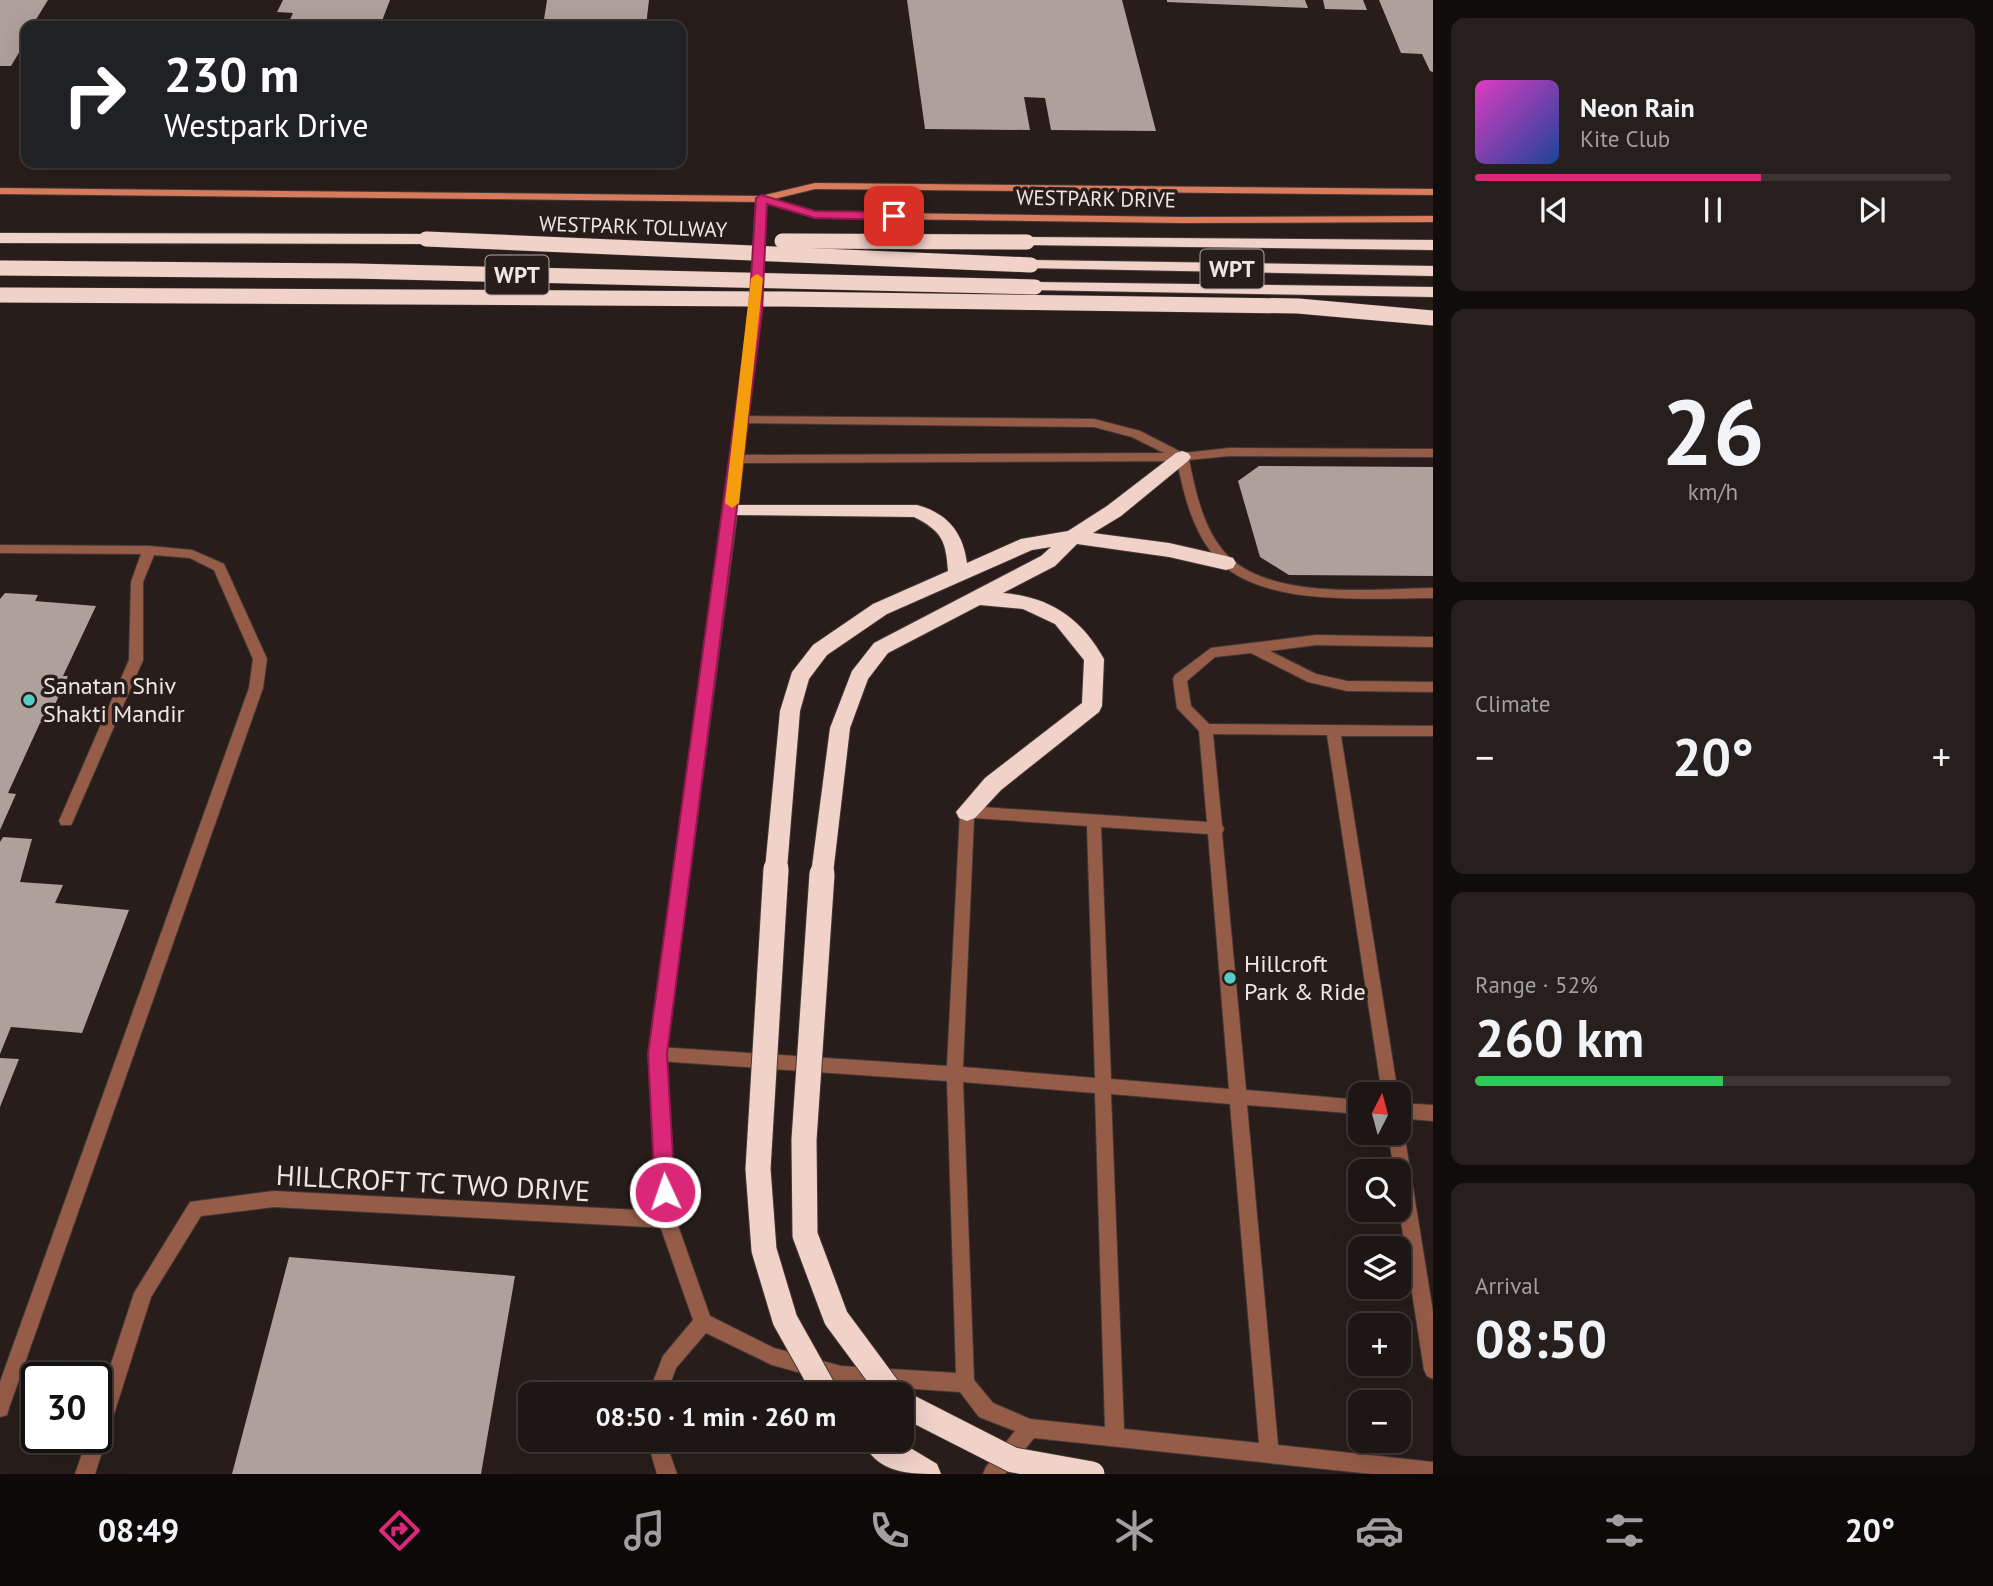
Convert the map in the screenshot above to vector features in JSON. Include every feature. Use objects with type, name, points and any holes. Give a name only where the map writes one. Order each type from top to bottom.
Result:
[{"type":"highway","name":"WESTPARK TOLLWAY","points":[[0,238],[426,239],[1031,265],[1433,271]]},
{"type":"highway","points":[[426,239],[1433,245]]},
{"type":"highway","name":"WPT","points":[[0,268],[355,271],[1035,288],[1433,292]]},
{"type":"highway","points":[[0,295],[770,299],[1298,306],[1433,318]]},
{"type":"highway","points":[[883,1382],[836,1318],[805,1235],[804,1140],[822,874],[840,728],[859,676],[881,648],[1048,561],[1073,537],[1114,511],[1182,457]]},
{"type":"highway","points":[[732,509],[917,511],[942,522],[955,544],[958,574]]},
{"type":"highway","points":[[820,1382],[785,1320],[764,1250],[758,1169],[776,869],[790,711],[799,677],[820,650],[880,609],[1028,544],[1073,537],[1169,550],[1226,562]]},
{"type":"highway","points":[[967,811],[993,783],[1092,706],[1094,659],[1062,620],[1026,602],[979,598]]},
{"type":"highway","points":[[914,1410],[1013,1460],[1092,1474]]},
{"type":"highway","points":[[889,1452],[927,1474]]},
{"type":"main road","name":"WESTPARK DRIVE","points":[[0,191],[761,198],[815,186],[1433,192]]},
{"type":"main road","name":"WESTPARK DRIVE","points":[[761,198],[815,215],[1433,219]]},
{"type":"street","points":[[761,198],[755,312],[732,509],[658,1054],[667,1220],[703,1322],[772,1356],[841,1375],[965,1383]]},
{"type":"street","points":[[741,420],[1094,424],[1136,434],[1182,457]]},
{"type":"street","points":[[737,459],[1182,457],[1230,452],[1433,453]]},
{"type":"street","points":[[1182,457],[1193,505],[1206,534],[1226,562],[1273,587],[1327,592],[1433,593]]},
{"type":"street","points":[[0,549],[149,550],[192,554],[219,567],[260,659],[256,688],[0,1408]]},
{"type":"street","points":[[66,821],[136,660],[137,582],[149,550]]},
{"type":"street","points":[[1269,1453],[1217,829],[1206,729],[1184,708],[1181,679],[1211,653],[1317,640],[1433,642]]},
{"type":"street","points":[[1253,648],[1313,678],[1347,686],[1433,687]]},
{"type":"street","points":[[1206,729],[1433,731]]},
{"type":"street","points":[[1334,730],[1388,1082]]},
{"type":"street","points":[[1217,829],[967,811],[955,1074],[965,1383],[986,1410],[1030,1428],[1433,1471]]},
{"type":"street","points":[[1094,822],[1115,1438]]},
{"type":"street","points":[[658,1054],[955,1074],[1348,1106]]},
{"type":"street","points":[[1411,1111],[1433,1112]]},
{"type":"street","points":[[1398,1145],[1433,1370]]},
{"type":"street","name":"HILLCROFT TC TWO DRIVE","points":[[85,1474],[143,1293],[197,1208],[274,1199],[667,1220]]},
{"type":"street","points":[[662,1382],[669,1362],[703,1322]]},
{"type":"street","points":[[993,1474],[1030,1428]]},
{"type":"street","points":[[660,1452],[667,1474]]},
{"type":"building","points":[[0,0],[48,0],[35,21],[21,21],[21,49],[11,66],[0,66]]},
{"type":"building","points":[[283,0],[390,0],[382,21],[289,21],[293,13],[277,12]]},
{"type":"building","points":[[547,0],[649,0],[647,21],[544,21]]},
{"type":"building","points":[[907,0],[1122,0],[1156,131],[1051,130],[1045,98],[1024,97],[1030,130],[925,129]]},
{"type":"building","points":[[1305,0],[1308,8],[1167,2]]},
{"type":"building","points":[[1323,0],[1363,0],[1367,10],[1325,9]]},
{"type":"building","points":[[1379,0],[1433,0],[1433,72],[1422,54],[1401,53]]},
{"type":"building","points":[[1259,466],[1433,467],[1433,576],[1289,575],[1260,557],[1238,481]]},
{"type":"building","name":"Sanatan Shiv Shakti Mandir","points":[[5,593],[38,595],[35,601],[96,606],[63,676],[68,676],[46,724],[40,723],[8,793],[16,794],[0,830],[0,599]]},
{"type":"building","points":[[3,837],[32,839],[20,882],[63,885],[55,903],[129,910],[82,1033],[11,1027],[0,1054],[0,842]]},
{"type":"building","points":[[0,1058],[19,1059],[0,1107]]},
{"type":"building","points":[[289,1257],[515,1276],[481,1474],[232,1474]]},
{"type":"slow traffic","points":[[732,503],[757,278]]},
{"type":"place","name":"Sanatan Shiv Shakti Mandir","points":[[29,700]]},
{"type":"place","name":"Hillcroft Park & Ride","points":[[1230,978]]},
{"type":"route","points":[[665,1192],[658,1054],[732,509],[755,312],[761,198],[815,215],[894,216]]}]
